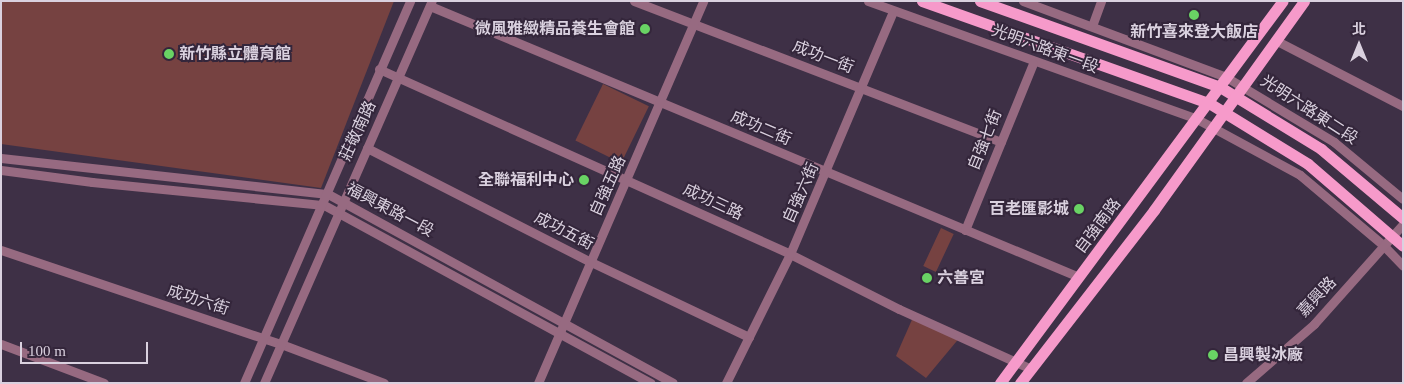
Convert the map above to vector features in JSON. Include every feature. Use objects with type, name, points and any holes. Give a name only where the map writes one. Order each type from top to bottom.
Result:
[{"type":"main road","name":"光明六路東一段","points":[[922,1],[1209,103],[1223,112]]},
{"type":"main road","name":"光明六路東一段","points":[[980,1],[1223,82],[1235,98]]},
{"type":"main road","name":"自強南路","points":[[1000,383],[1283,1]]},
{"type":"main road","name":"自強南路","points":[[1020,383],[1154,210],[1304,1]]},
{"type":"main road","name":"光明六路東二段","points":[[1235,98],[1321,150],[1403,218]]},
{"type":"main road","points":[[1223,112],[1308,164],[1403,246]]},
{"type":"street","name":"莊敬南路","points":[[244,383],[262,337],[324,204],[379,69],[410,1]]},
{"type":"street","name":"成功一街","points":[[634,1],[1001,142]]},
{"type":"street","name":"自強五路","points":[[538,383],[703,1]]},
{"type":"street","name":"光明六路東一段","points":[[868,1],[1033,63],[1197,119],[1212,128]]},
{"type":"street","name":"光明六路東一段","points":[[1023,1],[1092,26],[1223,82],[1242,86]]},
{"type":"street","points":[[1092,26],[1101,1]]},
{"type":"street","name":"莊敬南路","points":[[264,383],[338,210],[431,4]]},
{"type":"street","name":"成功二街","points":[[431,4],[1079,277]]},
{"type":"street","name":"自強六街","points":[[726,383],[790,254],[827,172],[860,87],[893,11]]},
{"type":"street","points":[[1277,41],[1403,106]]},
{"type":"street","name":"自強七街","points":[[965,230],[1033,63]]},
{"type":"street","name":"成功三路","points":[[379,69],[627,179],[790,254],[898,310],[1031,369]]},
{"type":"street","name":"光明六路東二段","points":[[1242,86],[1334,142],[1403,199]]},
{"type":"street","points":[[1212,128],[1300,175],[1383,245],[1403,266]]},
{"type":"street","name":"成功五街","points":[[367,148],[591,262],[749,337]]},
{"type":"street","name":"福興東路一段","points":[[1,158],[328,194],[343,200],[673,383]]},
{"type":"street","name":"福興東路一段","points":[[1,170],[92,182],[324,204],[651,383]]},
{"type":"street","name":"嘉興路","points":[[1246,383],[1314,324],[1403,224]]},
{"type":"street","name":"成功六街","points":[[1,250],[262,337],[384,383]]},
{"type":"street","points":[[1,344],[104,383]]},
{"type":"shaded area","points":[[1,1],[394,1],[321,188],[1,144]]},
{"type":"shaded area","points":[[603,84],[649,106],[621,163],[575,141]]},
{"type":"shaded area","points":[[941,228],[954,234],[936,272],[923,266]]},
{"type":"shaded area","points":[[914,315],[961,336],[926,378],[896,356]]},
{"type":"place","name":"新竹喜來登大飯店","points":[[1194,15]]},
{"type":"place","name":"微風雅緻精品養生會館","points":[[645,29]]},
{"type":"place","name":"新竹縣立體育館","points":[[169,54]]},
{"type":"place","name":"全聯福利中心","points":[[584,180]]},
{"type":"place","name":"百老匯影城","points":[[1079,209]]},
{"type":"place","name":"六善宮","points":[[927,278]]},
{"type":"place","name":"昌興製冰廠","points":[[1213,355]]}]
